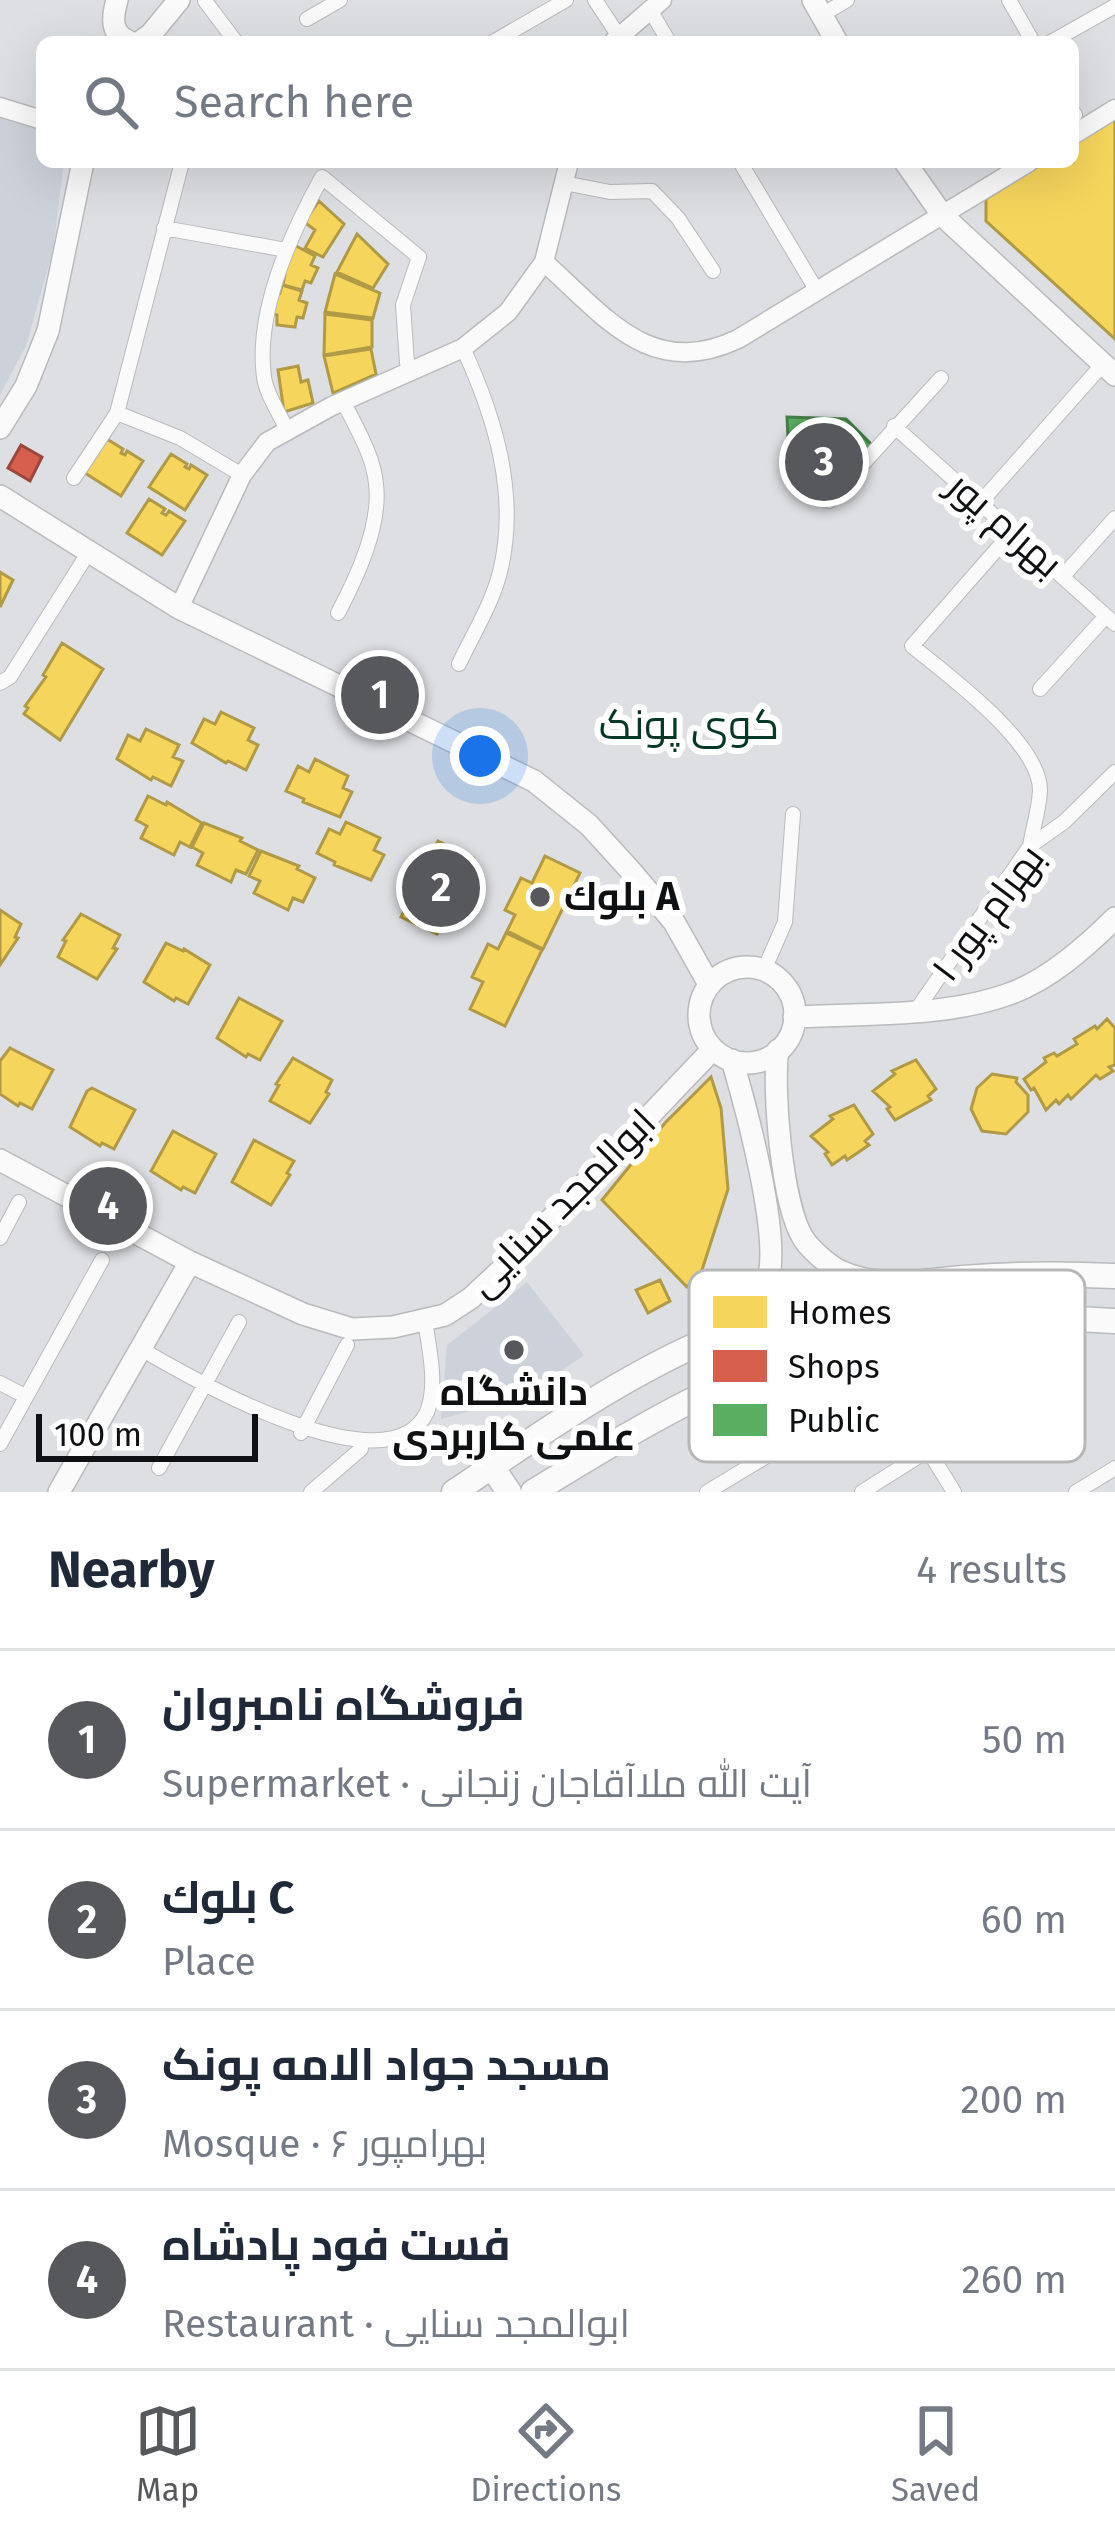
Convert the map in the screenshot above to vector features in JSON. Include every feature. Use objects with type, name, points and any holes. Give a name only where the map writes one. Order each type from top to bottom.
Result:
[{"type":"main road","points":[[146,36],[179,0]]},
{"type":"main road","points":[[818,8],[834,36]]},
{"type":"main road","points":[[114,9],[116,33],[127,36]]},
{"type":"main road","points":[[0,428],[26,386],[48,331],[82,168]]},
{"type":"main road","points":[[909,168],[943,216],[1109,370]]},
{"type":"main road","points":[[0,496],[178,608],[534,781],[589,825],[630,870],[674,922],[710,984]]},
{"type":"main road","points":[[794,1017],[956,1007],[1012,994],[1062,964],[1115,918]]},
{"type":"main road","points":[[769,1270],[769,1229],[723,1054],[699,1018],[699,1006],[710,984],[725,972],[744,967],[764,970],[784,984],[794,1005],[792,1030],[778,1050],[774,1080],[782,1150],[802,1238],[838,1270]]},
{"type":"main road","points":[[723,1054],[756,1061],[778,1050]]},
{"type":"main road","name":"ابوالمجد سنایی","points":[[0,1160],[190,1262],[303,1314],[352,1329],[425,1321],[446,1315],[471,1298],[723,1054]]},
{"type":"main road","points":[[58,1492],[190,1262]]},
{"type":"main road","points":[[1085,1276],[1115,1276]]},
{"type":"main road","points":[[1085,1320],[1115,1321]]},
{"type":"main road","points":[[454,1492],[603,1396],[689,1349]]},
{"type":"main road","points":[[533,1492],[689,1400]]},
{"type":"main road","points":[[492,1467],[509,1492]]},
{"type":"street","points":[[307,19],[340,0]]},
{"type":"street","points":[[503,36],[566,0]]},
{"type":"street","points":[[595,0],[614,36]]},
{"type":"street","points":[[818,8],[847,0]]},
{"type":"street","points":[[1010,0],[1030,36]]},
{"type":"street","points":[[205,1],[231,36]]},
{"type":"street","points":[[619,36],[656,4],[667,36]]},
{"type":"street","points":[[1062,36],[1115,6]]},
{"type":"street","points":[[0,107],[36,117]]},
{"type":"street","points":[[1079,120],[1115,109]]},
{"type":"street","points":[[74,478],[116,413],[180,168]]},
{"type":"street","points":[[178,608],[242,475],[267,442],[463,348],[508,312],[544,262],[568,168]]},
{"type":"street","points":[[744,168],[817,291]]},
{"type":"street","points":[[544,262],[646,346],[669,353],[716,349],[1019,168]]},
{"type":"street","points":[[287,430],[264,380],[266,339],[286,250],[322,177],[419,256],[403,305],[407,363]]},
{"type":"street","points":[[564,183],[610,192],[652,191],[678,218],[713,271]]},
{"type":"street","points":[[164,228],[286,250]]},
{"type":"street","points":[[459,664],[499,576],[506,542],[505,482],[490,408],[463,348]]},
{"type":"street","points":[[980,503],[1109,370]]},
{"type":"street","points":[[829,501],[941,378]]},
{"type":"street","points":[[338,613],[364,549],[376,482],[344,403]]},
{"type":"street","points":[[116,413],[180,438],[242,475]]},
{"type":"street","name":"بهرام پور","points":[[894,426],[1110,620]]},
{"type":"street","points":[[1063,576],[1115,518]]},
{"type":"street","points":[[1012,532],[912,646],[996,716],[1025,752],[1041,786],[1030,846]]},
{"type":"street","points":[[0,683],[10,677],[89,550]]},
{"type":"street","points":[[1040,689],[1110,620]]},
{"type":"street","name":"بهرام پور ۱","points":[[917,1010],[1030,846],[1064,822],[1115,772]]},
{"type":"street","points":[[764,970],[785,922],[793,814]]},
{"type":"street","points":[[0,1238],[19,1202]]},
{"type":"street","points":[[0,1444],[102,1260]]},
{"type":"street","points":[[141,1349],[301,1433],[361,1449],[380,1449],[406,1436],[426,1417],[432,1391],[425,1321]]},
{"type":"street","points":[[159,1468],[239,1322]]},
{"type":"street","points":[[301,1433],[347,1345]]},
{"type":"street","points":[[0,1383],[25,1396]]},
{"type":"street","points":[[311,1492],[361,1449]]},
{"type":"street","points":[[706,1492],[756,1462]]},
{"type":"street","points":[[862,1492],[909,1462]]},
{"type":"street","points":[[935,1462],[954,1492]]},
{"type":"street","points":[[1076,1492],[1115,1468]]},
{"type":"shaded area","points":[[0,115],[36,125],[36,168],[63,168],[53,250],[26,346],[0,395]]},
{"type":"shaded area","name":"دانشگاه علمی کاربردی","points":[[527,1282],[584,1355],[526,1396],[441,1419],[447,1345]]},
{"type":"building: Homes","points":[[1115,119],[1115,339],[986,221],[986,199],[1035,168],[1079,168],[1079,141]]},
{"type":"building: Homes","points":[[319,201],[344,224],[323,257],[305,248],[315,230],[304,222]]},
{"type":"building: Homes","points":[[357,234],[388,264],[373,288],[337,272]]},
{"type":"building: Homes","points":[[296,246],[315,256],[311,265],[318,268],[302,290],[283,285],[285,275],[278,272]]},
{"type":"building: Homes","points":[[335,274],[380,293],[373,318],[325,312]]},
{"type":"building: Homes","points":[[282,285],[302,291],[299,300],[307,303],[295,327],[277,325],[277,315],[269,313],[273,292],[280,293]]},
{"type":"building: Homes","points":[[325,314],[372,320],[372,347],[324,355]]},
{"type":"building: Homes","points":[[371,349],[376,374],[333,393],[324,356]]},
{"type":"building: Homes","points":[[298,366],[301,382],[308,380],[313,403],[284,412],[278,370]]},
{"type":"building: Homes","points":[[107,439],[123,449],[121,453],[127,451],[143,461],[121,496],[85,473]]},
{"type":"building: Homes","points":[[171,454],[185,467],[191,465],[207,475],[185,510],[149,487]]},
{"type":"building: Homes","points":[[149,499],[165,509],[162,513],[169,511],[185,521],[162,555],[127,533]]},
{"type":"building: Homes","points":[[0,572],[13,580],[0,607]]},
{"type":"building: Homes","points":[[62,643],[103,669],[60,740],[24,714]]},
{"type":"building: Homes","points":[[221,712],[254,728],[248,740],[258,745],[246,770],[192,743],[204,719],[215,724]]},
{"type":"building: Homes","points":[[146,729],[179,745],[173,757],[183,761],[171,786],[117,759],[128,735],[140,741]]},
{"type":"building: Homes","points":[[315,759],[348,776],[343,788],[352,792],[340,817],[286,791],[298,766],[309,772]]},
{"type":"building: Homes","points":[[148,796],[202,823],[190,847],[180,842],[174,855],[141,838],[147,826],[136,820]]},
{"type":"building: Homes","points":[[346,822],[380,838],[374,850],[384,855],[371,880],[317,853],[329,829],[340,834]]},
{"type":"building: Homes","points":[[204,823],[258,850],[246,874],[236,870],[231,882],[197,865],[203,853],[192,847]]},
{"type":"building: Homes","points":[[438,841],[473,858],[460,885],[471,890],[455,923],[445,918],[437,934],[401,917]]},
{"type":"building: Homes","points":[[261,851],[315,878],[303,902],[293,898],[288,910],[254,893],[260,881],[249,876]]},
{"type":"building: Homes","name":"بلوك A","points":[[545,856],[580,873],[543,949],[507,931],[515,915],[505,910],[521,878],[532,883]]},
{"type":"building: Homes","points":[[0,910],[21,924],[18,938],[0,965]]},
{"type":"building: Homes","points":[[81,914],[120,935],[113,948],[117,949],[97,979],[58,957],[63,940]]},
{"type":"building: Homes","points":[[506,933],[542,950],[505,1026],[470,1009],[483,982],[472,977],[488,944],[498,949]]},
{"type":"building: Homes","points":[[166,943],[210,965],[188,1004],[144,982]]},
{"type":"building: Homes","points":[[239,998],[282,1021],[260,1060],[246,1057],[217,1038]]},
{"type":"building: Homes","points":[[1107,1019],[1115,1028],[1115,1065],[1109,1067],[1113,1071],[1100,1079],[1096,1075],[1071,1099],[1068,1095],[1059,1104],[1056,1100],[1046,1110],[1024,1079],[1046,1062],[1044,1058],[1077,1044],[1074,1039]]},
{"type":"building: Homes","points":[[10,1048],[53,1070],[32,1109],[0,1094],[0,1061]]},
{"type":"building: Homes","points":[[293,1058],[332,1080],[329,1094],[310,1123],[270,1101]]},
{"type":"building: Homes","points":[[916,1060],[936,1089],[928,1096],[931,1100],[895,1120],[890,1107],[873,1091],[895,1074],[892,1071]]},
{"type":"building: Homes","points":[[992,1074],[1017,1078],[1028,1095],[1028,1112],[1006,1134],[982,1131],[971,1109],[977,1088]]},
{"type":"building: Homes","points":[[711,1077],[721,1108],[728,1189],[702,1270],[689,1270],[687,1287],[602,1200],[665,1123]]},
{"type":"building: Homes","points":[[92,1088],[135,1110],[114,1149],[70,1127]]},
{"type":"building: Homes","points":[[854,1105],[873,1134],[865,1141],[869,1145],[832,1165],[828,1152],[811,1136],[833,1119],[830,1116]]},
{"type":"building: Homes","points":[[173,1131],[216,1154],[195,1193],[151,1171]]},
{"type":"building: Homes","points":[[254,1140],[294,1161],[271,1205],[232,1182]]},
{"type":"building: Homes","points":[[660,1280],[670,1301],[648,1313],[636,1290]]},
{"type":"building: Shops","points":[[21,445],[42,457],[30,481],[8,468]]},
{"type":"building: Public","points":[[787,417],[846,419],[874,447],[824,499],[790,477]]},
{"type":"place","name":"مسجد جواد الامه پونک","points":[[824,462]]},
{"type":"place","name":"فروشگاه نامبروان","points":[[380,695]]},
{"type":"place","name":"بلوك C","points":[[441,888]]},
{"type":"place","name":"بلوك A","points":[[540,897]]},
{"type":"place","name":"فست فود پادشاه","points":[[108,1206]]},
{"type":"place","name":"دانشگاه علمی کاربردی","points":[[514,1350]]},
{"type":"district","name":"کوی پونک","points":[[689,725]]}]
